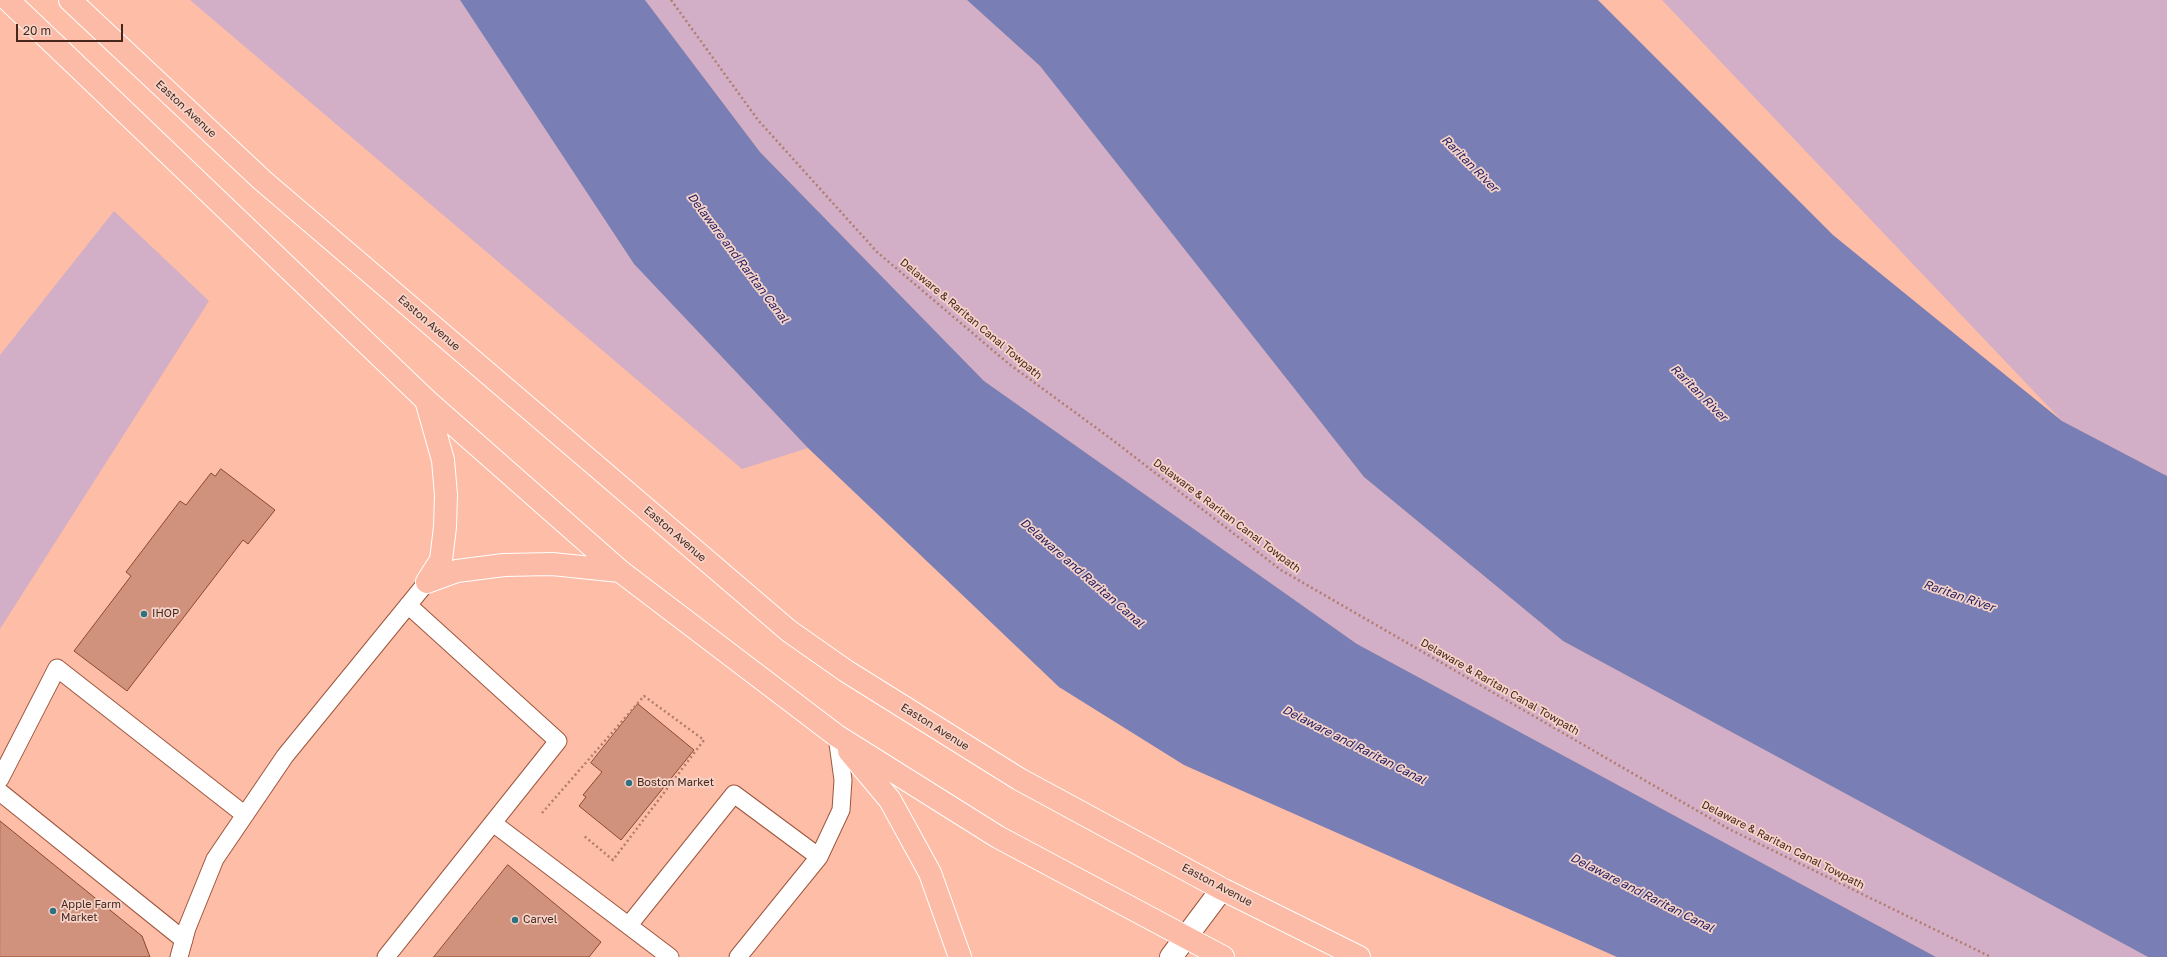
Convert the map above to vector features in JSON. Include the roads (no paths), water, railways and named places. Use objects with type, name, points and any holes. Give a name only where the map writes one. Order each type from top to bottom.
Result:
[{"type":"main road","points":[[8,0],[426,400],[620,571],[837,736],[998,837],[1223,957]]},
{"type":"main road","name":"Easton Avenue","points":[[70,0],[262,180],[789,631],[846,671],[1019,779],[1222,889],[1359,957]]},
{"type":"main road","points":[[426,400],[443,460],[446,495],[445,527],[440,560],[427,582]]},
{"type":"main road","points":[[427,582],[457,571],[504,565],[552,564],[620,571]]},
{"type":"main road","points":[[837,736],[890,800],[930,873],[960,957]]},
{"type":"street","points":[[1171,957],[1222,889]]},
{"type":"lane","points":[[179,957],[215,859],[285,756],[427,582]]},
{"type":"lane","points":[[386,957],[558,741],[408,605]]},
{"type":"lane","points":[[0,779],[57,668],[245,815]]},
{"type":"lane","points":[[738,957],[819,857],[841,810],[843,780],[837,736]]},
{"type":"lane","points":[[0,792],[184,940]]},
{"type":"lane","points":[[629,926],[734,794],[819,857]]},
{"type":"lane","points":[[493,823],[670,957]]},
{"type":"water","name":"Delaware and Raritan Canal","points":[[460,0],[645,0],[760,152],[984,381],[1357,644],[1936,957],[1617,957],[1184,765],[1059,687],[808,448],[634,264]]},
{"type":"water","name":"Raritan River","points":[[967,0],[1598,0],[1833,235],[2062,421],[2167,476],[2167,957],[2148,957],[1563,641],[1364,477],[1040,66]]},
{"type":"place","name":"IHOP","points":[[144,614]]},
{"type":"place","name":"Boston Market","points":[[629,783]]},
{"type":"place","name":"Apple Farm Market","points":[[53,911]]},
{"type":"place","name":"Carvel","points":[[515,920]]}]
